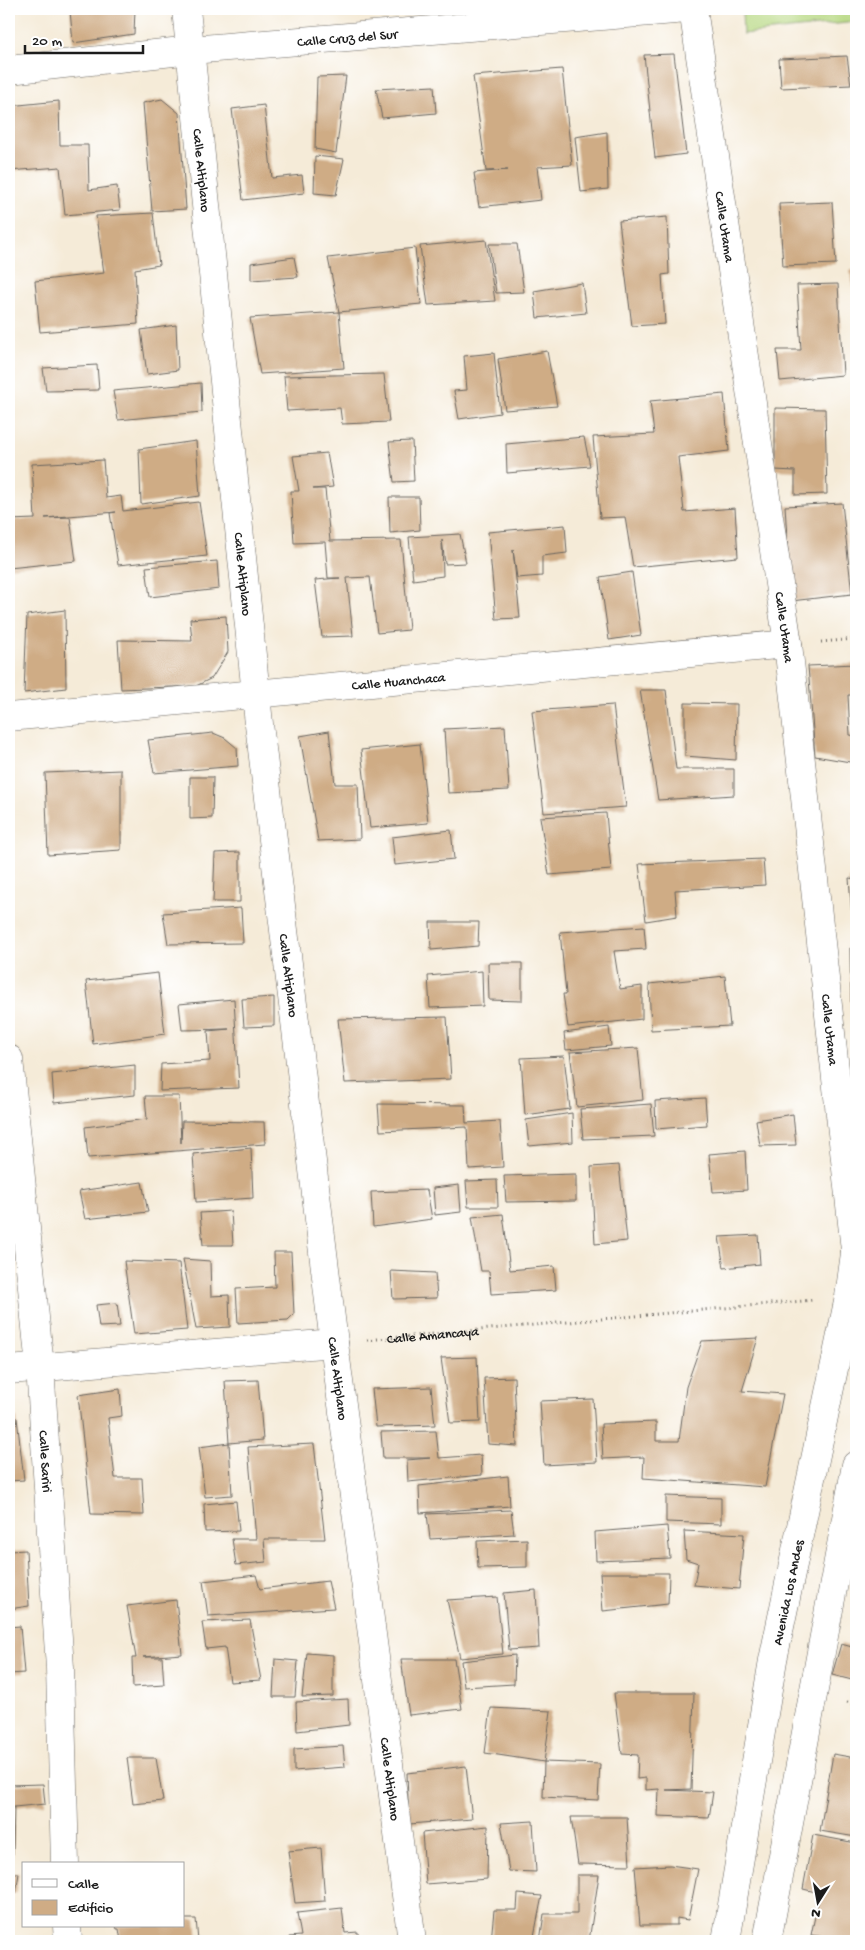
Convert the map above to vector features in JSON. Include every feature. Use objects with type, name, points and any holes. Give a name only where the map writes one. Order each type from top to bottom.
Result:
[{"type":"street","name":"Calle Altiplano","points":[[186,9],[257,694],[334,1343],[412,1941]]},
{"type":"street","name":"Calle Cruz del Sur","points":[[9,70],[191,50],[687,9]]},
{"type":"street","name":"Calle Utama","points":[[692,9],[788,644],[856,1248]]},
{"type":"street","name":"Calle Huanchaca","points":[[9,717],[788,644]]},
{"type":"street","name":"Calle Sariri","points":[[9,1059],[40,1367],[60,1668],[65,1862]]},
{"type":"street","name":"Avenida Los Andes","points":[[726,1941],[773,1660],[853,1297],[856,1248]]},
{"type":"street","points":[[9,1370],[334,1343]]},
{"type":"street","points":[[767,1941],[856,1465]]},
{"type":"street","points":[[67,1928],[68,1941]]},
{"type":"path","name":"Calle Amancaya","points":[[334,1343],[853,1297]]},
{"type":"green space","points":[[742,9],[856,9],[856,22],[743,34]]},
{"type":"building","points":[[135,9],[134,34],[73,43],[70,11]]},
{"type":"building","points":[[674,54],[686,154],[655,158],[644,55]]},
{"type":"building","points":[[847,56],[851,85],[781,88],[779,59]]},
{"type":"building","points":[[562,69],[572,165],[537,167],[541,200],[479,207],[474,173],[508,170],[486,171],[473,76]]},
{"type":"building","points":[[346,76],[336,153],[315,149],[317,77]]},
{"type":"building","points":[[434,86],[436,113],[382,118],[376,89]]},
{"type":"building","points":[[162,99],[179,113],[186,209],[152,211],[143,103]]},
{"type":"building","points":[[59,101],[60,145],[88,145],[89,190],[117,186],[120,210],[65,215],[60,167],[9,171],[9,106]]},
{"type":"building","points":[[264,105],[272,178],[302,175],[304,193],[243,200],[232,109]]},
{"type":"building","points":[[607,132],[608,189],[581,192],[575,137]]},
{"type":"building","points":[[315,156],[344,159],[336,195],[314,193]]},
{"type":"building","points":[[832,202],[836,264],[783,266],[779,204]]},
{"type":"building","points":[[153,213],[159,265],[135,269],[138,324],[40,332],[35,281],[104,273],[96,216]]},
{"type":"building","points":[[667,217],[669,274],[662,275],[665,324],[632,326],[619,221]]},
{"type":"building","points":[[486,240],[495,301],[428,305],[420,246]]},
{"type":"building","points":[[489,244],[517,244],[524,292],[496,293]]},
{"type":"building","points":[[415,248],[421,304],[339,312],[328,258]]},
{"type":"building","points":[[294,257],[298,277],[251,280],[251,263]]},
{"type":"building","points":[[850,270],[856,270],[856,302],[855,302]]},
{"type":"building","points":[[582,283],[586,313],[537,318],[534,291]]},
{"type":"building","points":[[838,284],[843,375],[780,381],[777,350],[801,350],[797,285]]},
{"type":"building","points":[[339,312],[344,368],[260,374],[250,318]]},
{"type":"building","points":[[176,325],[178,370],[147,374],[141,330]]},
{"type":"building","points":[[547,351],[557,406],[505,410],[498,359]]},
{"type":"building","points":[[494,353],[500,413],[459,419],[454,391],[467,390],[464,356]]},
{"type":"building","points":[[97,365],[99,390],[46,391],[43,368]]},
{"type":"building","points":[[384,374],[389,422],[342,424],[340,408],[287,411],[284,376]]},
{"type":"building","points":[[201,383],[202,412],[118,420],[113,391]]},
{"type":"building","points":[[724,394],[729,451],[678,457],[684,512],[735,508],[738,557],[633,567],[625,517],[600,518],[593,437],[654,434],[650,401]]},
{"type":"building","points":[[775,408],[825,409],[827,494],[795,495],[795,471],[775,470]]},
{"type":"building","points":[[584,437],[590,466],[507,473],[506,444]]},
{"type":"building","points":[[196,441],[200,496],[141,504],[139,449]]},
{"type":"building","points":[[412,441],[414,481],[394,482],[389,442]]},
{"type":"building","points":[[327,453],[333,487],[313,489],[325,489],[330,541],[401,540],[409,630],[377,633],[370,577],[347,578],[353,636],[322,637],[315,580],[340,578],[328,578],[325,542],[294,543],[291,491],[299,491],[293,456]]},
{"type":"building","points":[[103,460],[106,498],[121,496],[123,511],[199,502],[207,556],[118,565],[110,513],[116,512],[45,518],[70,517],[76,561],[9,568],[9,520],[35,519],[32,464]]},
{"type":"building","points":[[389,497],[419,497],[420,530],[390,533]]},
{"type":"building","points":[[842,503],[852,594],[791,601],[785,506]]},
{"type":"building","points":[[565,525],[567,553],[542,556],[542,576],[517,578],[513,550],[520,618],[496,619],[488,532]]},
{"type":"building","points":[[460,534],[466,563],[445,564],[442,540],[443,576],[413,580],[409,537]]},
{"type":"building","points":[[217,561],[219,589],[150,597],[146,567]]},
{"type":"building","points":[[632,572],[641,635],[609,640],[600,577]]},
{"type":"building","points":[[65,610],[66,688],[24,693],[27,615]]},
{"type":"building","points":[[226,616],[228,652],[212,678],[196,686],[121,689],[118,640],[192,641],[190,619]]},
{"type":"building","points":[[856,664],[856,695],[848,695],[850,735],[856,736],[856,763],[815,756],[808,666]]},
{"type":"building","points":[[640,690],[666,690],[676,769],[734,769],[734,795],[658,800]]},
{"type":"building","points":[[685,703],[737,704],[736,760],[685,756]]},
{"type":"building","points":[[613,705],[626,807],[544,813],[532,711]]},
{"type":"building","points":[[505,726],[509,790],[448,793],[444,729]]},
{"type":"building","points":[[329,731],[335,784],[358,784],[360,839],[318,841],[300,736]]},
{"type":"building","points":[[213,733],[225,738],[237,748],[238,766],[154,773],[148,740]]},
{"type":"building","points":[[420,744],[428,823],[370,828],[361,750]]},
{"type":"building","points":[[121,770],[121,850],[48,855],[45,773]]},
{"type":"building","points":[[190,777],[213,777],[212,818],[190,819]]},
{"type":"building","points":[[606,813],[611,870],[549,875],[540,817]]},
{"type":"building","points":[[451,830],[454,859],[395,865],[392,837]]},
{"type":"building","points":[[240,852],[240,902],[213,902],[215,853]]},
{"type":"building","points":[[763,859],[765,885],[675,890],[677,916],[646,921],[639,864]]},
{"type":"building","points":[[849,878],[856,879],[856,944],[854,944]]},
{"type":"building","points":[[241,908],[243,943],[168,944],[163,913]]},
{"type":"building","points":[[430,922],[479,922],[478,946],[431,950]]},
{"type":"building","points":[[644,926],[646,949],[614,951],[620,989],[642,986],[642,1019],[568,1027],[563,994],[566,994],[560,932]]},
{"type":"building","points":[[850,948],[856,950],[856,1016],[851,1016]]},
{"type":"building","points":[[488,963],[522,963],[522,1001],[489,1000]]},
{"type":"building","points":[[482,971],[483,1006],[430,1008],[428,976]]},
{"type":"building","points":[[158,973],[165,1034],[93,1044],[86,981]]},
{"type":"building","points":[[725,976],[730,1026],[651,1030],[649,984]]},
{"type":"building","points":[[274,997],[274,1026],[244,1027],[242,999]]},
{"type":"building","points":[[234,999],[239,1088],[160,1091],[161,1064],[210,1061],[208,1031],[229,1029],[182,1030],[179,1004]]},
{"type":"building","points":[[447,1017],[451,1079],[345,1083],[338,1019]]},
{"type":"building","points":[[609,1027],[611,1046],[566,1050],[564,1033]]},
{"type":"building","points":[[638,1048],[643,1100],[577,1107],[570,1052]]},
{"type":"building","points":[[564,1056],[570,1109],[525,1115],[521,1058]]},
{"type":"building","points":[[135,1065],[135,1095],[54,1103],[52,1074]]},
{"type":"building","points":[[145,1096],[179,1096],[181,1143],[182,1121],[264,1122],[265,1144],[88,1158],[85,1127],[147,1119]]},
{"type":"building","points":[[705,1098],[707,1125],[656,1129],[655,1101]]},
{"type":"building","points":[[378,1104],[465,1105],[466,1123],[500,1121],[503,1167],[469,1169],[467,1127],[380,1131]]},
{"type":"building","points":[[651,1104],[654,1136],[583,1139],[580,1109]]},
{"type":"building","points":[[572,1113],[573,1142],[529,1146],[526,1120]]},
{"type":"building","points":[[793,1114],[796,1145],[760,1146],[756,1120]]},
{"type":"building","points":[[251,1148],[253,1198],[196,1202],[193,1154]]},
{"type":"building","points":[[745,1151],[747,1190],[713,1192],[709,1154]]},
{"type":"building","points":[[619,1165],[627,1241],[595,1244],[591,1167]]},
{"type":"building","points":[[576,1174],[576,1201],[506,1202],[504,1176]]},
{"type":"building","points":[[497,1180],[498,1207],[468,1207],[466,1181]]},
{"type":"building","points":[[142,1182],[148,1212],[85,1219],[79,1191]]},
{"type":"building","points":[[459,1185],[461,1212],[435,1215],[433,1188]]},
{"type":"building","points":[[427,1190],[432,1219],[373,1227],[371,1192]]},
{"type":"building","points":[[231,1211],[233,1245],[203,1245],[200,1213]]},
{"type":"building","points":[[503,1214],[510,1270],[554,1266],[556,1290],[491,1294],[489,1271],[481,1271],[472,1217]]},
{"type":"building","points":[[758,1235],[760,1264],[724,1268],[719,1237]]},
{"type":"building","points":[[274,1252],[291,1252],[294,1314],[288,1320],[238,1323],[236,1289],[275,1287]]},
{"type":"building","points":[[183,1259],[210,1261],[211,1296],[229,1295],[230,1327],[196,1329]]},
{"type":"building","points":[[124,1261],[179,1263],[187,1330],[134,1334]]},
{"type":"building","points":[[391,1271],[435,1273],[437,1298],[393,1299]]},
{"type":"building","points":[[117,1303],[120,1326],[99,1327],[96,1305]]},
{"type":"building","points":[[758,1338],[742,1391],[783,1394],[765,1487],[643,1478],[644,1457],[603,1459],[601,1424],[656,1422],[656,1441],[679,1441],[686,1387],[702,1341]]},
{"type":"building","points":[[477,1357],[480,1422],[450,1423],[441,1358]]},
{"type":"building","points":[[514,1377],[517,1446],[488,1444],[484,1378]]},
{"type":"building","points":[[258,1380],[263,1440],[229,1443],[225,1381]]},
{"type":"building","points":[[431,1387],[435,1425],[376,1427],[372,1389]]},
{"type":"building","points":[[120,1389],[122,1416],[108,1418],[115,1478],[142,1478],[144,1515],[91,1514],[78,1395]]},
{"type":"building","points":[[593,1399],[597,1462],[544,1465],[540,1401]]},
{"type":"building","points":[[17,1418],[24,1480],[9,1481],[9,1419]]},
{"type":"building","points":[[436,1431],[439,1458],[481,1455],[482,1475],[408,1482],[407,1460],[431,1458],[383,1458],[381,1432]]},
{"type":"building","points":[[229,1443],[232,1495],[205,1497],[199,1447]]},
{"type":"building","points":[[314,1444],[325,1539],[264,1539],[266,1562],[236,1565],[232,1539],[256,1539],[248,1447]]},
{"type":"building","points":[[508,1476],[510,1506],[420,1513],[419,1486]]},
{"type":"building","points":[[666,1496],[721,1498],[721,1524],[666,1522]]},
{"type":"building","points":[[236,1501],[239,1531],[205,1532],[204,1504]]},
{"type":"building","points":[[511,1510],[514,1534],[430,1539],[427,1514]]},
{"type":"building","points":[[667,1526],[670,1558],[596,1561],[595,1532]]},
{"type":"building","points":[[684,1531],[744,1534],[739,1589],[694,1585],[698,1563],[686,1559]]},
{"type":"building","points":[[856,1532],[856,1565],[849,1564]]},
{"type":"building","points":[[527,1539],[527,1567],[478,1568],[477,1541]]},
{"type":"building","points":[[26,1550],[29,1606],[9,1609],[9,1551]]},
{"type":"building","points":[[600,1573],[669,1573],[668,1604],[603,1611]]},
{"type":"building","points":[[256,1575],[260,1589],[328,1581],[334,1608],[208,1616],[203,1581]]},
{"type":"building","points":[[536,1590],[539,1648],[509,1650],[504,1593]]},
{"type":"building","points":[[497,1597],[503,1654],[460,1658],[447,1600]]},
{"type":"building","points":[[176,1600],[182,1654],[143,1657],[162,1657],[164,1685],[133,1687],[132,1658],[136,1658],[127,1606]]},
{"type":"building","points":[[250,1620],[261,1680],[230,1682],[225,1647],[206,1649],[202,1622]]},
{"type":"building","points":[[20,1626],[24,1673],[9,1674],[9,1627]]},
{"type":"building","points":[[841,1644],[856,1648],[856,1681],[832,1675]]},
{"type":"building","points":[[307,1653],[333,1655],[333,1696],[302,1697]]},
{"type":"building","points":[[515,1655],[514,1684],[464,1687],[461,1661]]},
{"type":"building","points":[[275,1659],[298,1661],[295,1697],[273,1697]]},
{"type":"building","points":[[401,1659],[454,1659],[462,1709],[409,1715]]},
{"type":"building","points":[[614,1693],[694,1693],[691,1789],[666,1790],[713,1792],[709,1818],[658,1816],[659,1789],[646,1790],[646,1778],[637,1779],[638,1755],[622,1754]]},
{"type":"building","points":[[348,1699],[349,1725],[297,1731],[296,1702]]},
{"type":"building","points":[[491,1708],[551,1711],[544,1762],[485,1753]]},
{"type":"building","points":[[343,1746],[345,1767],[294,1771],[294,1749]]},
{"type":"building","points":[[833,1754],[856,1758],[856,1837],[820,1831]]},
{"type":"building","points":[[127,1758],[156,1758],[163,1801],[133,1804]]},
{"type":"building","points":[[544,1762],[600,1764],[598,1800],[543,1797]]},
{"type":"building","points":[[466,1766],[472,1819],[409,1824],[407,1773]]},
{"type":"building","points":[[43,1784],[45,1804],[14,1807],[13,1854],[9,1854],[9,1785]]},
{"type":"building","points":[[571,1817],[627,1817],[630,1865],[578,1864]]},
{"type":"building","points":[[533,1821],[536,1872],[509,1871],[501,1823]]},
{"type":"building","points":[[488,1826],[487,1879],[426,1884],[422,1833]]},
{"type":"building","points":[[813,1835],[856,1843],[856,1923],[853,1941],[811,1935],[820,1893],[803,1889]]},
{"type":"building","points":[[321,1848],[325,1901],[295,1903],[288,1851]]},
{"type":"building","points":[[670,1865],[698,1869],[688,1920],[677,1918],[677,1925],[640,1925],[635,1867]]},
{"type":"building","points":[[9,1873],[19,1873],[16,1893],[9,1895]]},
{"type":"building","points":[[577,1875],[599,1875],[589,1941],[540,1941],[544,1914],[577,1914]]},
{"type":"building","points":[[518,1894],[542,1896],[533,1941],[491,1941],[494,1910],[517,1910]]},
{"type":"building","points":[[342,1908],[345,1933],[358,1932],[358,1941],[289,1941],[289,1937],[301,1936],[297,1913]]},
{"type":"building","points":[[185,1919],[196,1919],[198,1941],[121,1941],[119,1929],[117,1929],[185,1928]]}]
